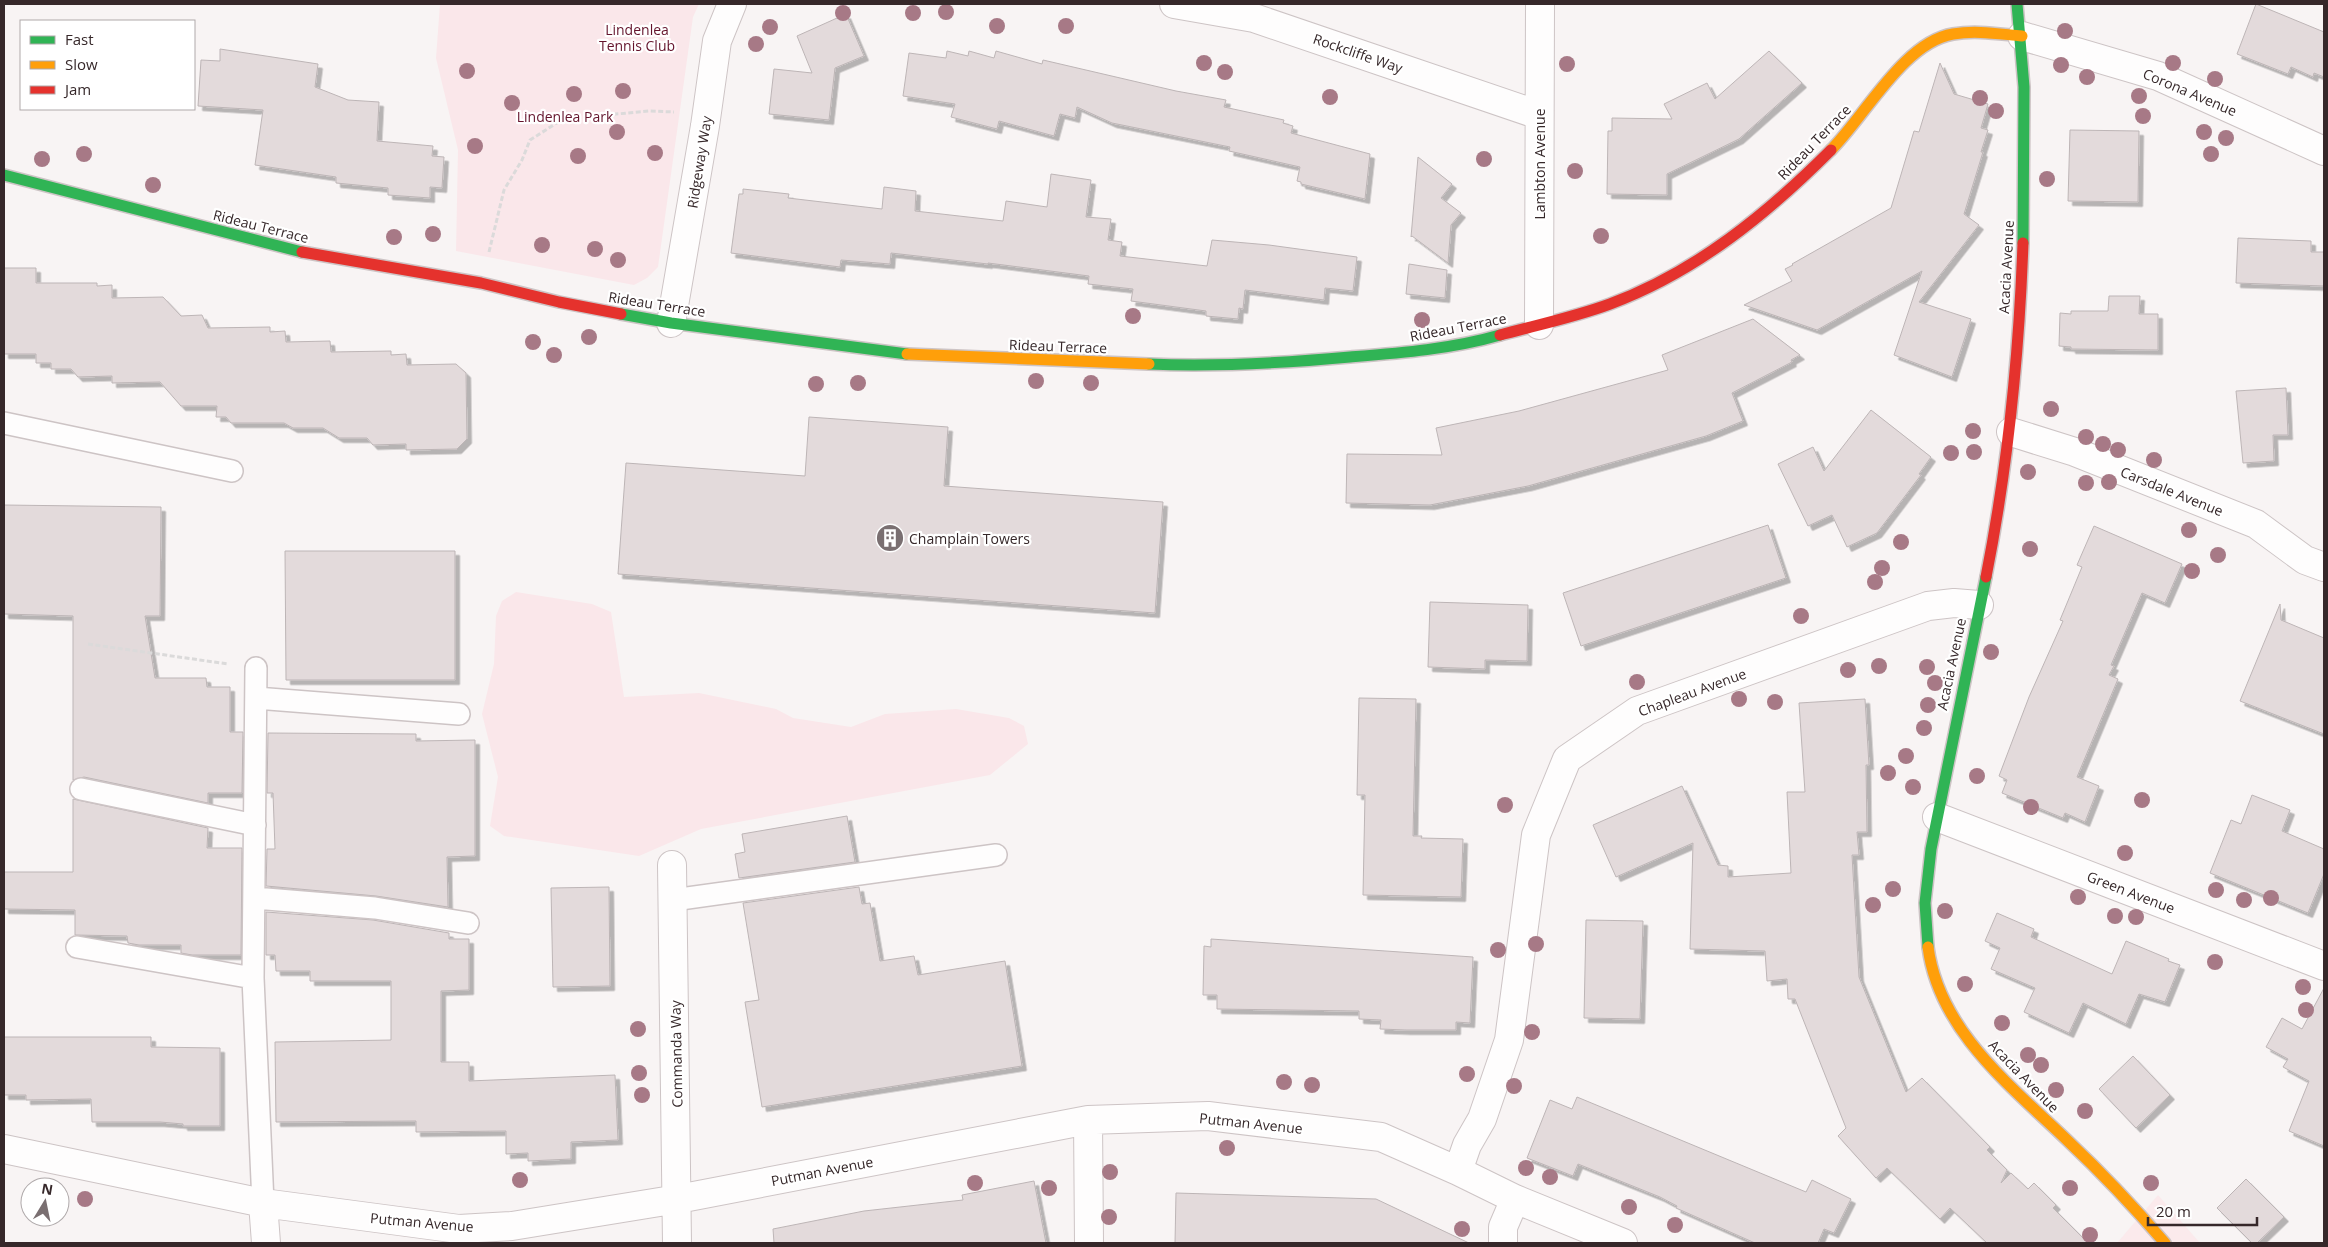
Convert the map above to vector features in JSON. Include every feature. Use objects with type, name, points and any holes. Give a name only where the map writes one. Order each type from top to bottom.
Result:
[{"type":"street","name":"Ridgeway Way","points":[[671,323],[707,114],[717,41],[732,4]]},
{"type":"street","name":"Rockcliffe Way","points":[[1174,4],[1254,18],[1539,115]]},
{"type":"street","name":"Lambton Avenue","points":[[1539,325],[1540,4]]},
{"type":"street","name":"Acacia Avenue","points":[[2017,4],[2022,36],[2023,231],[2011,432],[1927,876],[1926,914],[1928,950],[1936,982],[1954,1019],[1978,1052],[2007,1084],[2138,1210],[2165,1243]]},
{"type":"street","name":"Rideau Terrace","points":[[4,175],[301,252],[481,283],[559,302],[671,323],[923,356],[1172,365],[1306,361],[1404,353],[1477,342],[1610,304],[1669,278],[1719,247],[1773,205],[1810,172],[1845,136],[1898,70],[1934,40],[1952,34],[1971,32],[2022,36]]},
{"type":"street","name":"Corona Avenue","points":[[2022,36],[2158,76],[2324,151]]},
{"type":"street","name":"Carsdale Avenue","points":[[2011,432],[2075,452],[2256,524],[2305,560],[2324,567]]},
{"type":"street","name":"Chapleau Avenue","points":[[1458,1171],[1467,1145],[1482,1119],[1509,1040],[1536,836],[1567,759],[1636,711],[1928,606],[1979,605]]},
{"type":"street","name":"Green Avenue","points":[[1937,817],[2324,966]]},
{"type":"street","name":"Commanda Way","points":[[672,865],[678,1243]]},
{"type":"street","name":"Putman Avenue","points":[[4,1149],[263,1203],[459,1229],[512,1226],[678,1199],[1088,1120],[1208,1116],[1381,1138],[1515,1198],[1623,1243]]},
{"type":"street","points":[[1088,1120],[1089,1243]]},
{"type":"street","points":[[1503,1243],[1503,1227],[1515,1198]]},
{"type":"street","points":[[263,1203],[266,1243]]},
{"type":"lane","points":[[4,423],[232,471]]},
{"type":"lane","points":[[256,668],[253,978],[263,1203]]},
{"type":"lane","points":[[256,698],[459,714]]},
{"type":"lane","points":[[81,788],[254,825]]},
{"type":"lane","points":[[673,900],[996,855]]},
{"type":"lane","points":[[254,898],[375,908],[468,923]]},
{"type":"lane","points":[[77,947],[253,978]]},
{"type":"path","points":[[481,283],[504,190],[522,160],[530,140],[563,119],[649,111],[707,114]]},
{"type":"path","points":[[88,644],[256,668]]},
{"type":"shaded area","points":[[2158,1195],[2200,1243],[2117,1243]]},
{"type":"green space","name":"Lindenlea Park","points":[[440,4],[699,4],[693,17],[658,267],[647,278],[634,285],[456,251],[458,150],[436,58]]},
{"type":"green space","points":[[516,592],[592,604],[611,612],[624,697],[699,693],[776,709],[793,718],[851,727],[885,714],[956,709],[1009,718],[1024,726],[1028,744],[990,775],[701,829],[639,856],[504,836],[490,826],[498,777],[482,714],[494,664],[496,616],[502,601]]},
{"type":"building","points":[[2256,4],[2324,32],[2324,77],[2314,73],[2313,77],[2291,67],[2288,74],[2237,54]]},
{"type":"building","points":[[846,14],[864,56],[835,68],[829,120],[769,114],[774,69],[812,73],[797,36]]},
{"type":"building","points":[[220,49],[318,64],[315,87],[348,100],[379,102],[377,141],[433,146],[432,156],[444,157],[442,188],[430,187],[430,198],[388,195],[388,188],[336,183],[336,177],[255,165],[263,110],[198,106],[201,60],[220,61]]},
{"type":"building","points":[[947,51],[968,56],[969,51],[994,58],[996,51],[1042,64],[1043,60],[1176,91],[1226,100],[1224,107],[1284,120],[1283,123],[1293,126],[1291,133],[1370,154],[1365,199],[1301,184],[1301,182],[1297,181],[1300,167],[1229,151],[1230,147],[1112,123],[1077,107],[1075,118],[1060,114],[1054,136],[999,121],[997,129],[951,117],[955,104],[903,96],[909,53],[946,58]]},
{"type":"building","points":[[1769,51],[1802,83],[1739,139],[1667,174],[1667,195],[1607,194],[1608,131],[1612,131],[1612,118],[1672,119],[1664,104],[1707,83],[1715,99]]},
{"type":"building","points":[[1940,63],[1954,94],[1988,104],[1981,128],[1988,130],[1964,214],[1979,225],[1919,302],[1971,319],[1952,377],[1894,355],[1922,271],[1817,330],[1744,305],[1792,281],[1785,269],[1792,264],[1891,208],[1914,131],[1919,132]]},
{"type":"building","points":[[2070,130],[2139,131],[2138,202],[2068,201]]},
{"type":"building","points":[[1418,157],[1452,184],[1441,198],[1461,213],[1451,225],[1448,263],[1411,237]]},
{"type":"building","points":[[1051,174],[1091,180],[1086,217],[1111,219],[1108,240],[1122,242],[1120,256],[1207,266],[1212,240],[1269,245],[1357,257],[1353,291],[1325,288],[1324,300],[1245,290],[1243,309],[1239,308],[1238,319],[1206,316],[1206,311],[1131,301],[1133,289],[1088,284],[1089,276],[891,253],[890,264],[841,260],[840,267],[731,253],[739,194],[743,194],[743,189],[789,194],[788,198],[882,209],[884,187],[916,191],[915,211],[1003,221],[1006,201],[1047,207]]},
{"type":"building","points":[[2238,238],[2311,241],[2311,252],[2324,252],[2324,286],[2236,283]]},
{"type":"building","points":[[1409,264],[1447,270],[1445,298],[1406,294]]},
{"type":"building","points":[[4,268],[36,268],[36,283],[97,283],[97,286],[112,285],[112,298],[163,297],[181,316],[202,315],[208,328],[270,327],[270,332],[285,331],[286,342],[330,341],[331,352],[391,351],[391,355],[406,354],[407,365],[456,364],[466,373],[467,439],[457,449],[406,450],[406,444],[373,445],[367,438],[339,438],[323,428],[293,428],[284,423],[231,423],[226,417],[216,417],[217,406],[181,406],[160,382],[112,383],[112,376],[78,377],[71,369],[51,369],[51,363],[36,363],[36,354],[4,354]]},
{"type":"building","points":[[2109,296],[2140,296],[2139,314],[2158,314],[2158,350],[2071,349],[2071,347],[2059,346],[2060,313],[2071,314],[2071,311],[2108,311]]},
{"type":"building","points":[[1753,319],[1800,355],[1791,360],[1792,362],[1732,393],[1743,421],[1706,436],[1528,486],[1430,505],[1346,503],[1347,454],[1442,455],[1436,428],[1519,411],[1668,370],[1662,355]]},
{"type":"building","points":[[2286,388],[2288,435],[2273,435],[2274,461],[2243,463],[2236,391]]},
{"type":"building","points":[[1871,410],[1931,457],[1919,474],[1921,475],[1877,533],[1847,547],[1832,515],[1808,526],[1778,464],[1813,447],[1824,471]]},
{"type":"building","name":"Champlain Towers","points":[[809,417],[948,427],[944,486],[1163,502],[1155,613],[618,574],[626,463],[805,476]]},
{"type":"building","points":[[4,505],[161,507],[160,616],[145,616],[155,678],[206,678],[207,687],[230,687],[230,732],[243,732],[242,793],[208,793],[208,803],[84,777],[73,780],[73,616],[4,614]]},
{"type":"building","points":[[1768,525],[1786,578],[1581,646],[1563,593]]},
{"type":"building","points":[[2094,526],[2182,564],[2165,603],[2142,593],[2111,665],[2114,666],[2109,675],[2118,679],[2077,777],[2099,786],[2085,822],[2065,813],[2063,818],[2002,793],[2007,780],[1999,776],[2029,697],[2063,621],[2060,620],[2082,567],[2077,565]]},
{"type":"building","points":[[285,551],[455,551],[455,680],[286,680]]},
{"type":"building","points":[[1430,602],[1528,605],[1527,661],[1485,660],[1485,669],[1428,667]]},
{"type":"building","points":[[2280,604],[2281,620],[2324,638],[2324,734],[2240,701]]},
{"type":"building","points":[[1359,698],[1416,699],[1413,836],[1422,836],[1421,838],[1463,839],[1461,897],[1363,895],[1365,795],[1357,795]]},
{"type":"building","points":[[1865,699],[1869,765],[1866,765],[1867,832],[1857,832],[1859,855],[1852,855],[1859,977],[1906,1092],[1922,1078],[1990,1147],[1987,1150],[2007,1170],[2001,1183],[2011,1173],[2028,1189],[2034,1183],[2056,1205],[2053,1208],[2088,1243],[1987,1243],[1950,1208],[1940,1219],[1887,1168],[1876,1178],[1838,1136],[1846,1128],[1795,999],[1788,999],[1787,979],[1767,981],[1765,951],[1690,949],[1693,843],[1616,877],[1593,825],[1682,786],[1718,865],[1728,866],[1728,877],[1791,873],[1787,792],[1805,792],[1799,703]]},
{"type":"building","points":[[268,733],[416,734],[416,741],[475,740],[475,856],[447,857],[448,907],[376,896],[266,886],[267,849],[275,849],[273,793],[267,793]]},
{"type":"building","points":[[2252,795],[2290,810],[2282,831],[2324,849],[2324,874],[2308,913],[2210,873],[2231,820],[2241,824]]},
{"type":"building","points":[[73,799],[208,828],[207,848],[242,848],[241,955],[192,955],[181,953],[181,945],[139,945],[128,943],[127,936],[75,935],[75,910],[4,909],[4,872],[73,872]]},
{"type":"building","points":[[847,816],[855,862],[739,878],[735,854],[745,852],[742,834]]},
{"type":"building","points":[[609,887],[610,986],[553,987],[551,888]]},
{"type":"building","points":[[859,887],[862,904],[870,903],[880,961],[914,956],[918,975],[1005,961],[1022,1066],[762,1107],[745,1002],[759,1000],[743,903]]},
{"type":"building","points":[[266,912],[373,920],[449,933],[449,939],[469,939],[469,990],[441,991],[441,1062],[469,1062],[469,1081],[615,1075],[618,1140],[571,1142],[571,1159],[528,1161],[528,1153],[506,1154],[506,1131],[416,1132],[416,1121],[276,1122],[275,1042],[391,1040],[391,981],[310,981],[310,971],[276,971],[275,955],[266,955]]},
{"type":"building","points":[[1997,913],[2034,929],[2031,937],[2112,974],[2126,941],[2180,965],[2165,1002],[2139,994],[2126,1024],[2083,1003],[2069,1033],[2024,1012],[2035,988],[1991,969],[2000,948],[1985,941]]},
{"type":"building","points":[[1586,920],[1643,921],[1640,1019],[1584,1018]]},
{"type":"building","points":[[1211,939],[1473,957],[1470,1023],[1456,1022],[1456,1030],[1380,1029],[1381,1020],[1359,1019],[1359,1011],[1217,1009],[1217,995],[1203,995],[1204,946],[1211,947]]},
{"type":"building","points":[[2324,988],[2324,1146],[2289,1131],[2309,1081],[2283,1067],[2288,1059],[2266,1047],[2282,1018],[2302,1029]]},
{"type":"building","points":[[4,1037],[151,1037],[151,1047],[220,1048],[220,1126],[183,1126],[183,1124],[160,1122],[92,1122],[91,1099],[26,1100],[26,1095],[4,1095]]},
{"type":"building","points":[[2133,1056],[2170,1095],[2136,1128],[2099,1089]]},
{"type":"building","points":[[1577,1097],[1806,1192],[1812,1180],[1851,1199],[1834,1233],[1824,1229],[1818,1243],[1755,1243],[1676,1208],[1677,1206],[1660,1197],[1578,1164],[1573,1176],[1527,1158],[1550,1100],[1572,1109]]},
{"type":"building","points":[[2246,1179],[2284,1217],[2257,1243],[2252,1243],[2217,1208]]},
{"type":"building","points":[[1034,1181],[1046,1243],[774,1243],[773,1229],[864,1211],[963,1200],[962,1195]]},
{"type":"building","points":[[1176,1193],[1376,1199],[1469,1243],[1175,1243]]},
{"type":"traffic: fast","points":[[2017,4],[2024,87],[2023,243]]},
{"type":"traffic: fast","points":[[4,175],[302,252]]},
{"type":"traffic: fast","points":[[621,314],[671,323],[907,354]]},
{"type":"traffic: fast","points":[[1149,364],[1225,365],[1275,363],[1388,354],[1463,344],[1500,335]]},
{"type":"traffic: fast","points":[[1928,947],[1925,903],[1931,849],[1986,577]]},
{"type":"traffic: slow","points":[[1831,150],[1902,65],[1935,40],[1953,34],[1970,32],[2022,36]]},
{"type":"traffic: slow","points":[[907,354],[1149,364]]},
{"type":"traffic: slow","points":[[1928,947],[1935,977],[1946,1005],[1962,1031],[1981,1055],[2002,1078],[2081,1153],[2130,1203],[2165,1243]]},
{"type":"traffic: jam","points":[[1500,335],[1597,309],[1642,291],[1672,275],[1701,258],[1756,218],[1782,197],[1831,150]]},
{"type":"traffic: jam","points":[[1986,577],[1994,535],[2011,410],[2019,327],[2023,243]]},
{"type":"traffic: jam","points":[[302,252],[481,283],[559,302],[621,314]]},
{"type":"place","name":"Champlain Towers","points":[[890,538]]},
{"type":"park label","name":"Lindenlea Tennis Club","points":[[637,38]]}]
